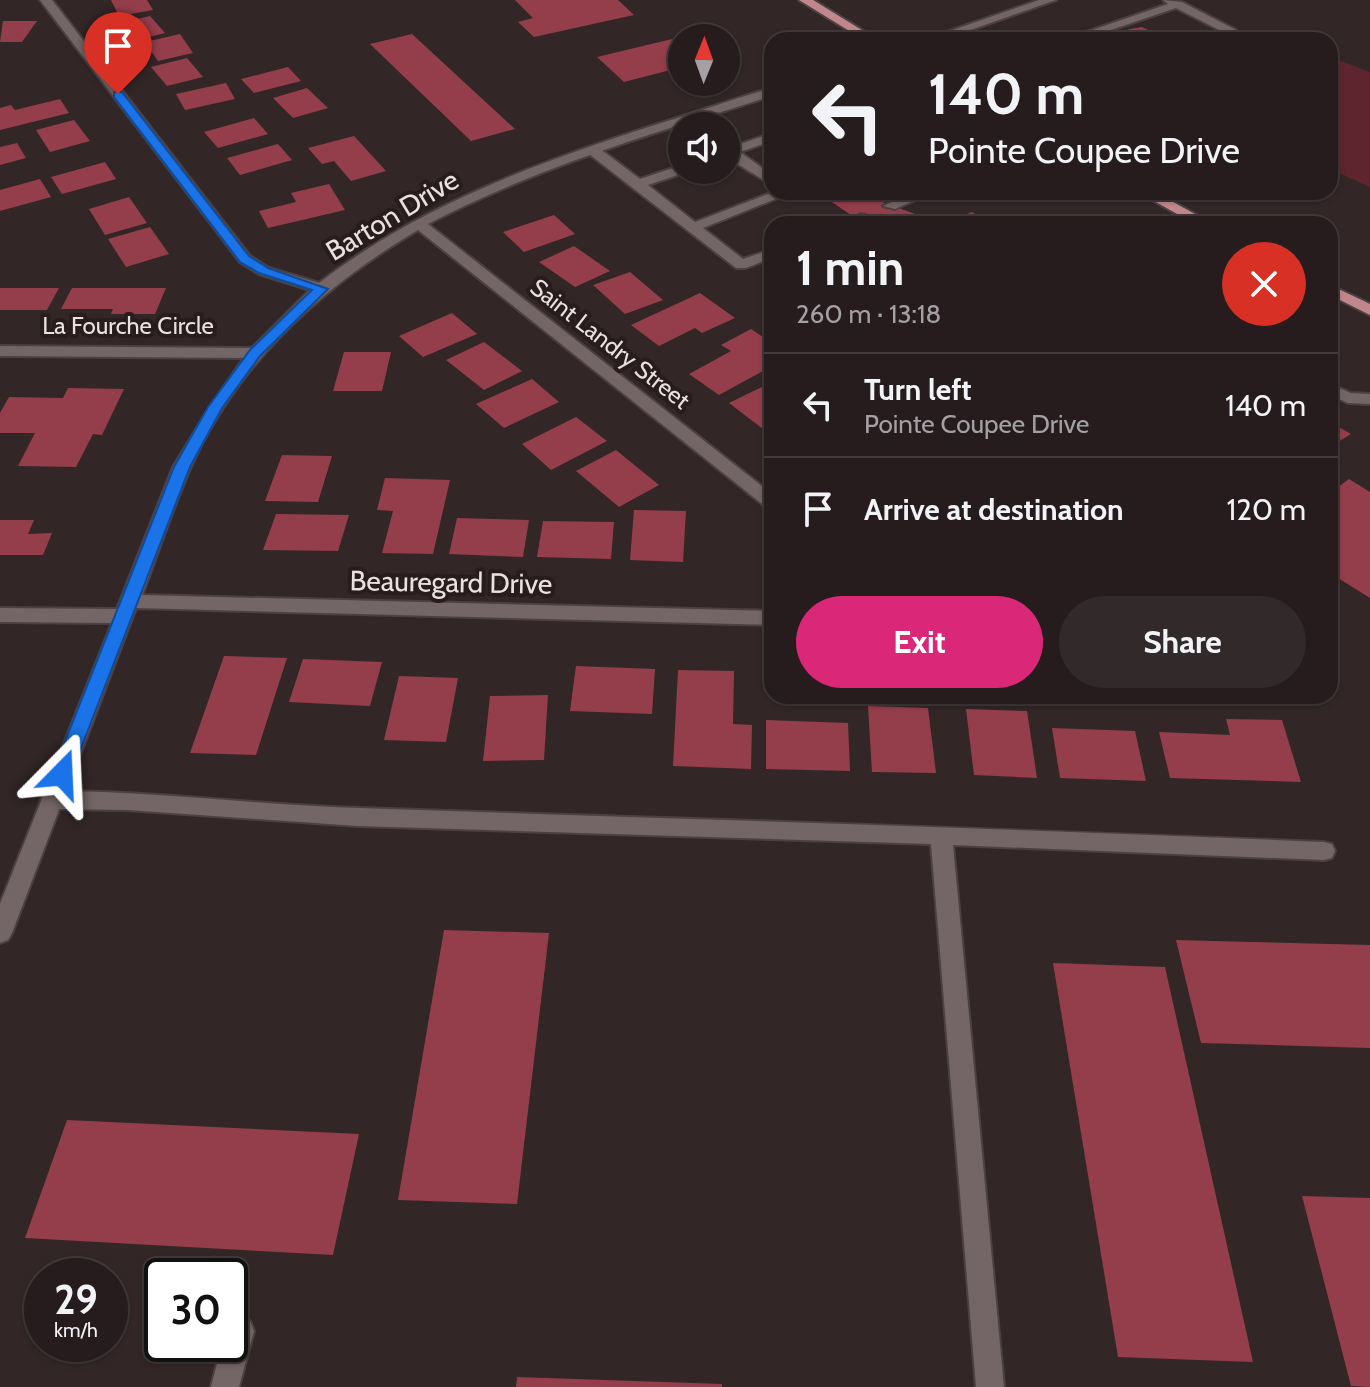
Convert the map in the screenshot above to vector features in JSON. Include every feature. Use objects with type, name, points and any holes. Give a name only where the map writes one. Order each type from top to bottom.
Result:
[{"type":"main road","points":[[805,0],[859,32]]},
{"type":"main road","points":[[1160,200],[1191,216]]},
{"type":"main road","points":[[1338,293],[1370,310]]},
{"type":"street","points":[[46,0],[245,259],[264,271],[321,289]]},
{"type":"street","points":[[954,32],[1050,0]]},
{"type":"street","points":[[1091,32],[1173,2],[1232,32]]},
{"type":"street","name":"Barton Drive","points":[[0,933],[182,467],[216,407],[255,353],[321,289],[418,223],[503,182],[764,95]]},
{"type":"street","points":[[740,148],[764,140]]},
{"type":"street","points":[[594,151],[741,265],[764,256]]},
{"type":"street","points":[[740,160],[764,176]]},
{"type":"street","points":[[638,184],[668,174]]},
{"type":"street","points":[[693,227],[765,200]]},
{"type":"street","points":[[890,206],[906,200]]},
{"type":"street","name":"Saint Landry Street","points":[[418,223],[764,497]]},
{"type":"street","name":"La Fourche Circle","points":[[0,351],[255,353]]},
{"type":"street","points":[[1338,393],[1348,398],[1370,399]]},
{"type":"street","points":[[0,615],[126,609]]},
{"type":"street","name":"Beauregard Drive","points":[[126,609],[764,618]]},
{"type":"street","points":[[52,800],[115,798],[324,816],[941,834],[1324,851]]},
{"type":"street","points":[[941,834],[990,1387]]},
{"type":"street","points":[[225,1387],[232,1362]]},
{"type":"shaded area","points":[[1338,60],[1370,72],[1370,187],[1338,173]]},
{"type":"building","points":[[111,0],[147,0],[153,10],[119,16]]},
{"type":"building","points":[[515,0],[618,0],[634,15],[534,37],[518,22],[533,18]]},
{"type":"building","points":[[150,16],[165,33],[130,42],[116,24]]},
{"type":"building","points":[[3,21],[37,21],[22,42],[0,42]]},
{"type":"building","points":[[1142,27],[1152,32],[1122,32]]},
{"type":"building","points":[[180,34],[193,53],[158,61],[145,42]]},
{"type":"building","points":[[412,34],[515,129],[471,141],[370,44]]},
{"type":"building","points":[[668,40],[668,71],[624,82],[597,57]]},
{"type":"building","points":[[187,58],[203,77],[167,86],[151,67]]},
{"type":"building","points":[[288,67],[301,81],[254,93],[241,79]]},
{"type":"building","points":[[226,83],[235,99],[185,110],[176,94]]},
{"type":"building","points":[[307,88],[328,108],[293,118],[273,98]]},
{"type":"building","points":[[60,99],[69,113],[0,130],[0,108],[11,105],[15,110]]},
{"type":"building","points":[[254,118],[268,134],[218,148],[204,132]]},
{"type":"building","points":[[74,120],[90,141],[50,152],[36,130]]},
{"type":"building","points":[[354,136],[386,171],[351,181],[334,161],[322,164],[308,148]]},
{"type":"building","points":[[17,143],[26,158],[0,165],[0,147]]},
{"type":"building","points":[[278,144],[292,160],[240,175],[227,158]]},
{"type":"building","points":[[105,162],[116,179],[62,194],[51,177]]},
{"type":"building","points":[[40,179],[51,197],[0,211],[0,190]]},
{"type":"building","points":[[329,184],[345,210],[268,228],[259,211],[296,202],[291,193]]},
{"type":"building","points":[[129,197],[147,223],[105,235],[89,209]]},
{"type":"building","points":[[829,200],[877,200],[921,216],[854,216]]},
{"type":"building","points":[[554,215],[575,234],[524,252],[503,232]]},
{"type":"building","points":[[150,227],[169,254],[126,267],[108,239]]},
{"type":"building","points":[[574,246],[610,271],[575,287],[539,262]]},
{"type":"building","points":[[630,272],[663,300],[625,314],[593,285]]},
{"type":"building","points":[[0,288],[59,288],[47,310],[0,310]]},
{"type":"building","points":[[72,288],[166,288],[155,314],[111,314],[113,309],[61,309]]},
{"type":"building","points":[[700,293],[735,318],[702,333],[695,328],[659,346],[631,325]]},
{"type":"building","points":[[452,313],[477,334],[423,357],[399,336]]},
{"type":"building","points":[[751,329],[764,338],[764,370],[719,395],[689,374],[731,351],[721,345]]},
{"type":"building","points":[[484,342],[522,371],[484,390],[446,360]]},
{"type":"building","points":[[344,352],[391,352],[382,391],[333,391]]},
{"type":"building","points":[[532,379],[559,402],[504,428],[476,404]]},
{"type":"building","points":[[764,386],[764,430],[729,403]]},
{"type":"building","points":[[68,388],[124,389],[102,435],[93,434],[76,467],[18,466],[35,433],[0,433],[0,413],[9,397],[63,398]]},
{"type":"building","points":[[576,417],[607,441],[551,470],[522,444]]},
{"type":"building","points":[[1338,427],[1351,434],[1338,442]]},
{"type":"building","points":[[616,450],[659,485],[619,507],[576,471]]},
{"type":"building","points":[[282,455],[332,456],[318,502],[265,501]]},
{"type":"building","points":[[385,478],[450,480],[433,554],[382,553],[393,511],[377,510]]},
{"type":"building","points":[[1349,479],[1370,492],[1370,598],[1338,578],[1338,487]]},
{"type":"building","points":[[634,510],[686,511],[683,562],[630,560]]},
{"type":"building","points":[[276,514],[349,515],[338,551],[263,550]]},
{"type":"building","points":[[457,518],[529,520],[523,557],[449,554]]},
{"type":"building","points":[[0,520],[34,520],[28,534],[52,533],[43,555],[0,555]]},
{"type":"building","points":[[543,521],[614,522],[611,559],[537,557]]},
{"type":"building","points":[[224,656],[287,658],[256,755],[190,753]]},
{"type":"building","points":[[303,659],[382,662],[370,706],[289,702]]},
{"type":"building","points":[[576,666],[655,669],[652,714],[570,711]]},
{"type":"building","points":[[678,670],[734,671],[733,724],[752,725],[751,769],[673,766]]},
{"type":"building","points":[[399,676],[458,678],[446,742],[384,740]]},
{"type":"building","points":[[548,695],[544,760],[483,761],[490,696]]},
{"type":"building","points":[[868,706],[928,708],[936,773],[872,772]]},
{"type":"building","points":[[966,709],[1027,711],[1037,778],[974,775]]},
{"type":"building","points":[[1226,719],[1282,720],[1301,782],[1170,778],[1159,732],[1230,735]]},
{"type":"building","points":[[766,720],[848,723],[850,771],[766,769]]},
{"type":"building","points":[[1052,728],[1135,731],[1146,781],[1060,778]]},
{"type":"building","points":[[444,930],[549,933],[517,1204],[398,1200]]},
{"type":"building","points":[[1176,940],[1370,945],[1370,1048],[1201,1043]]},
{"type":"building","points":[[1053,963],[1165,967],[1253,1362],[1118,1357]]},
{"type":"building","points":[[67,1120],[359,1134],[333,1255],[25,1238]]},
{"type":"building","points":[[1302,1196],[1370,1198],[1370,1387],[1351,1386]]},
{"type":"building","points":[[517,1377],[722,1384],[722,1387],[516,1387]]},
{"type":"route","points":[[62,774],[182,467],[216,407],[255,353],[321,289],[264,271],[245,259],[118,94]]}]
